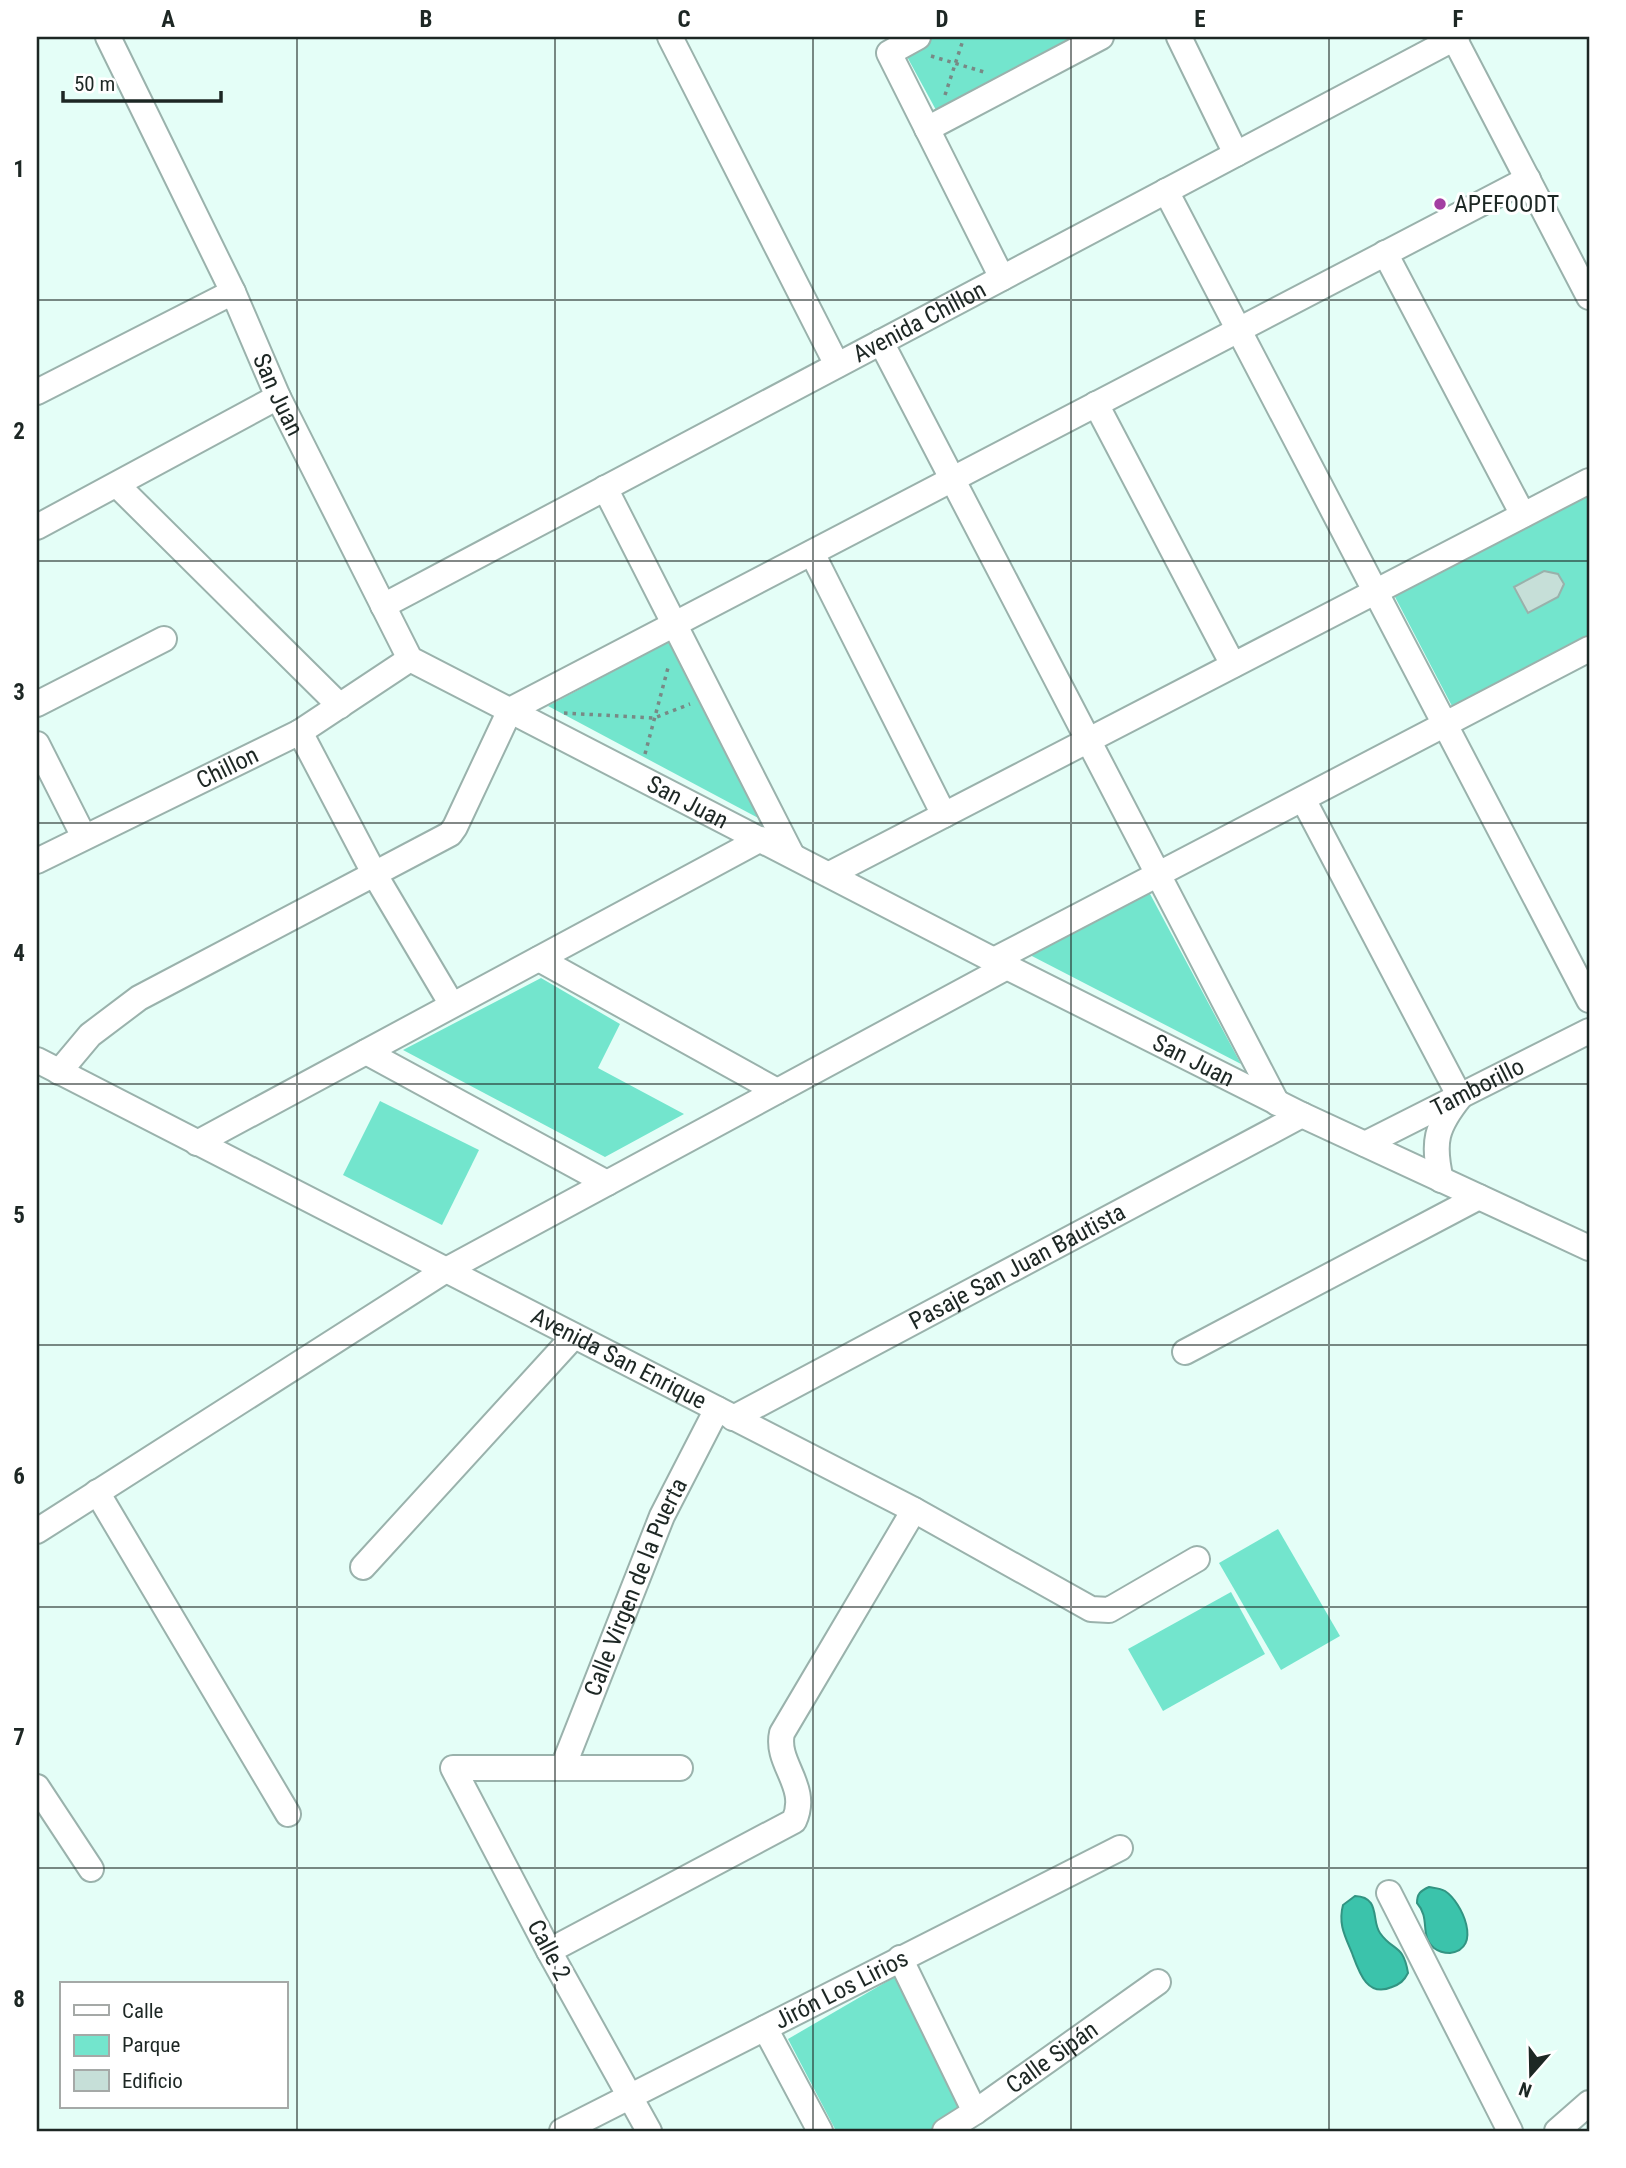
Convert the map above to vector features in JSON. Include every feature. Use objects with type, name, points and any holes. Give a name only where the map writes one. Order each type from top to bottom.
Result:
[{"type":"street","name":"San Juan","points":[[108,37],[233,292],[278,397],[410,659],[1277,1103],[1589,1248]]},
{"type":"street","points":[[670,37],[837,365]]},
{"type":"street","points":[[931,127],[1101,37]]},
{"type":"street","points":[[1179,37],[1236,154]]},
{"type":"street","points":[[1455,37],[1589,297]]},
{"type":"street","name":"Avenida Chillon","points":[[383,606],[1455,37]]},
{"type":"street","points":[[909,42],[888,53],[931,127],[1002,278]]},
{"type":"street","points":[[60,1072],[90,1035],[139,998],[450,834],[510,710],[1528,178]]},
{"type":"street","points":[[1166,191],[1589,1000]]},
{"type":"street","points":[[1385,253],[1524,515]]},
{"type":"street","points":[[37,392],[233,292]]},
{"type":"street","points":[[881,342],[1277,1103]]},
{"type":"street","points":[[37,527],[278,397]]},
{"type":"street","points":[[1096,404],[1233,665]]},
{"type":"street","points":[[830,874],[1589,481]]},
{"type":"street","points":[[117,485],[340,706]]},
{"type":"street","points":[[605,488],[792,855]]},
{"type":"street","points":[[812,552],[944,815]]},
{"type":"street","points":[[37,704],[164,639]]},
{"type":"street","points":[[37,1531],[446,1270],[777,1091],[1158,874],[1589,649]]},
{"type":"street","name":"Chillon","points":[[37,861],[300,732],[410,659]]},
{"type":"street","points":[[300,732],[375,875],[452,1005]]},
{"type":"street","points":[[37,744],[84,837]]},
{"type":"street","points":[[1303,799],[1460,1097],[1444,1116],[1438,1134],[1436,1157],[1441,1180]]},
{"type":"street","points":[[197,1143],[761,839]]},
{"type":"street","points":[[539,959],[777,1091]]},
{"type":"street","name":"Tamborillo","points":[[1365,1144],[1589,1031]]},
{"type":"street","points":[[366,1052],[607,1184]]},
{"type":"street","name":"Avenida San Enrique","points":[[37,1060],[914,1510],[1091,1609],[1109,1610],[1197,1559]]},
{"type":"street","name":"Pasaje San Juan Bautista","points":[[725,1414],[1302,1115]]},
{"type":"street","points":[[1185,1352],[1479,1197]]},
{"type":"street","points":[[363,1567],[574,1336]]},
{"type":"street","name":"Calle Virgen de la Puerta","points":[[563,1767],[662,1516],[725,1414]]},
{"type":"street","points":[[97,1492],[288,1814]]},
{"type":"street","points":[[549,1951],[793,1821],[800,1808],[799,1795],[780,1743],[782,1734],[914,1510]]},
{"type":"street","points":[[563,1767],[680,1768]]},
{"type":"street","name":"Calle 2","points":[[563,1767],[453,1768],[549,1951],[649,2131]]},
{"type":"street","points":[[37,1787],[91,1869]]},
{"type":"street","name":"Jirón Los Lirios","points":[[562,2131],[1120,1848]]},
{"type":"street","points":[[1389,1894],[1510,2131]]},
{"type":"street","points":[[900,1958],[975,2112]]},
{"type":"street","name":"Calle Sipán","points":[[945,2131],[1158,1982]]},
{"type":"street","points":[[765,2028],[820,2131]]},
{"type":"street","points":[[1557,2131],[1589,2103]]},
{"type":"path","points":[[931,127],[964,37]]},
{"type":"path","points":[[909,42],[955,64],[1016,81]]},
{"type":"path","points":[[639,776],[670,660]]},
{"type":"path","points":[[563,713],[654,718],[712,696]]},
{"type":"green space","points":[[935,37],[1074,37],[936,110],[905,53]]},
{"type":"green space","points":[[1589,494],[1589,638],[1453,708],[1394,595]]},
{"type":"green space","points":[[670,641],[762,820],[548,706]]},
{"type":"green space","points":[[1149,892],[1241,1064],[1028,954]]},
{"type":"green space","points":[[541,978],[620,1024],[598,1068],[684,1114],[605,1157],[403,1050]]},
{"type":"green space","points":[[380,1101],[479,1150],[442,1225],[343,1175]]},
{"type":"green space","points":[[1278,1529],[1340,1636],[1281,1670],[1219,1563]]},
{"type":"green space","points":[[1231,1592],[1265,1654],[1163,1711],[1128,1649]]},
{"type":"green space","points":[[898,1975],[963,2113],[930,2131],[836,2131],[788,2039]]},
{"type":"shaded area","points":[[1429,1887],[1445,1891],[1463,1914],[1467,1935],[1466,1943],[1460,1950],[1444,1952],[1436,1949],[1427,1938],[1423,1915],[1417,1903],[1420,1893]]},
{"type":"shaded area","points":[[1355,1896],[1369,1901],[1374,1910],[1377,1928],[1400,1952],[1406,1963],[1408,1973],[1395,1986],[1376,1989],[1365,1981],[1358,1968],[1341,1918],[1343,1905]]},
{"type":"building","points":[[1544,571],[1558,574],[1564,584],[1558,597],[1528,613],[1514,587]]},
{"type":"place","name":"APEFOODT","points":[[1440,204]]}]
